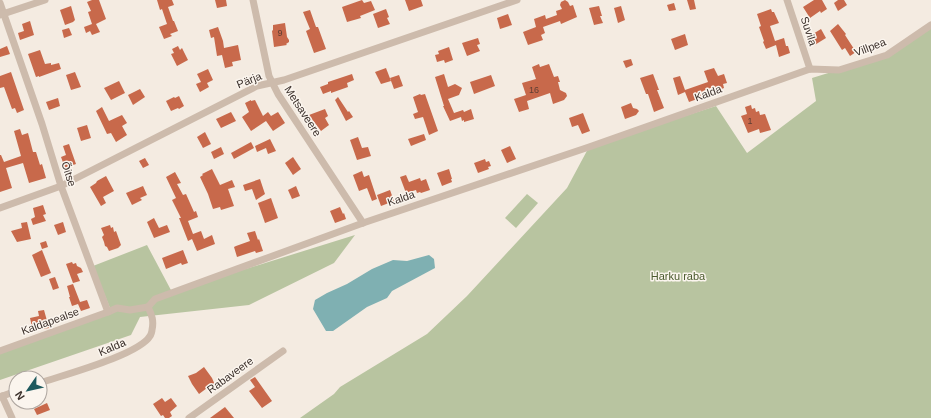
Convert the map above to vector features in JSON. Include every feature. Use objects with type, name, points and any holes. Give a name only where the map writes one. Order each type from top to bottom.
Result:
[{"type":"street","points":[[2,15],[45,0]]},
{"type":"street","name":"Metsaveere","points":[[253,0],[269,76],[272,83],[363,223]]},
{"type":"street","name":"Pärja","points":[[0,208],[61,186],[257,86],[284,80],[517,0]]},
{"type":"street","points":[[788,2],[796,0]]},
{"type":"street","name":"Suvila","points":[[788,2],[810,69]]},
{"type":"street","name":"Õitse","points":[[0,3],[2,15],[42,124],[61,186],[108,312]]},
{"type":"street","name":"Villpea","points":[[810,69],[839,70],[887,54],[931,25]]},
{"type":"street","name":"Kalda","points":[[48,380],[99,364],[133,350],[143,344],[150,336],[153,324],[153,316],[148,307],[155,299],[363,223],[589,147],[810,69]]},
{"type":"street","points":[[108,312],[117,308],[130,310],[148,307]]},
{"type":"street","name":"Kaldapealse","points":[[0,351],[108,312]]},
{"type":"street","name":"Rabaveere","points":[[189,418],[283,350]]},
{"type":"street","points":[[1,396],[12,418]]},
{"type":"green space","name":"Harku raba","points":[[931,25],[931,418],[300,418],[334,394],[340,387],[427,334],[467,296],[567,188],[589,147],[716,106],[747,153],[816,101],[812,78],[887,55]]},
{"type":"green space","points":[[527,194],[538,203],[516,228],[505,218]]},
{"type":"green space","points":[[355,235],[334,263],[249,305],[140,317],[131,335],[29,370],[8,370],[8,377],[0,380],[0,353],[112,313],[93,266],[147,245],[172,292]]},
{"type":"water","points":[[429,255],[434,259],[435,268],[392,291],[387,298],[367,307],[333,331],[326,331],[313,309],[315,300],[347,284],[372,269],[393,260],[407,261]]},
{"type":"building","points":[[99,0],[106,19],[96,24],[100,32],[92,35],[90,31],[86,33],[84,27],[92,24],[88,12],[91,11],[87,2]]},
{"type":"building","points":[[157,0],[172,0],[174,5],[168,7],[178,31],[170,34],[172,36],[164,39],[159,27],[167,24]]},
{"type":"building","points":[[215,0],[226,0],[227,6],[217,8]]},
{"type":"building","points":[[362,0],[364,3],[371,1],[375,10],[360,16],[361,18],[347,22],[342,7]]},
{"type":"building","points":[[405,0],[421,0],[423,6],[409,11]]},
{"type":"building","points":[[565,0],[570,6],[573,5],[577,17],[561,24],[560,21],[543,27],[545,33],[541,35],[543,40],[528,45],[523,32],[536,27],[534,19],[545,15],[546,19],[557,15],[556,11],[562,9],[560,5],[561,2]]},
{"type":"building","points":[[687,0],[694,0],[696,9],[690,10]]},
{"type":"building","points":[[814,0],[822,0],[827,9],[821,13],[820,11],[810,18],[803,7]]},
{"type":"building","points":[[838,0],[844,0],[847,5],[838,11],[834,3]]},
{"type":"building","points":[[674,3],[676,10],[669,11],[667,5]]},
{"type":"building","points":[[71,6],[75,20],[65,25],[60,10]]},
{"type":"building","points":[[599,6],[602,16],[600,16],[603,23],[594,25],[589,8]]},
{"type":"building","points":[[621,6],[625,20],[618,23],[614,8]]},
{"type":"building","points":[[386,9],[389,17],[387,18],[390,24],[378,28],[373,14]]},
{"type":"building","points":[[771,9],[779,23],[770,26],[775,41],[784,38],[790,53],[779,57],[776,45],[766,49],[759,27],[761,26],[757,14]]},
{"type":"building","points":[[310,10],[326,49],[314,53],[306,31],[310,29],[303,12]]},
{"type":"building","points":[[508,14],[512,25],[500,29],[497,18]]},
{"type":"building","points":[[30,21],[34,35],[20,40],[18,33],[24,31],[22,24]]},
{"type":"building","points":[[285,23],[289,42],[286,44],[287,45],[274,47],[272,31],[273,25]]},
{"type":"building","points":[[838,24],[846,34],[845,35],[856,52],[850,56],[845,48],[842,50],[830,31]]},
{"type":"building","points":[[218,27],[224,48],[238,45],[241,60],[232,62],[233,66],[225,68],[222,55],[217,56],[214,37],[211,38],[209,30]]},
{"type":"building","points":[[69,28],[72,35],[64,38],[62,30]]},
{"type":"building","points":[[821,29],[826,38],[813,46],[808,37]]},
{"type":"building","points":[[685,34],[688,45],[675,50],[671,39]]},
{"type":"building","points":[[478,38],[480,44],[477,45],[480,51],[467,56],[462,43]]},
{"type":"building","points":[[7,46],[10,54],[0,57],[0,49]]},
{"type":"building","points":[[178,46],[180,50],[182,48],[188,60],[177,66],[171,54],[174,53],[172,49]]},
{"type":"building","points":[[449,47],[453,60],[445,63],[444,60],[437,62],[435,55],[439,54],[438,51]]},
{"type":"building","points":[[40,50],[45,64],[51,63],[51,65],[59,63],[61,69],[36,77],[28,54]]},
{"type":"building","points":[[631,59],[633,65],[626,68],[623,61]]},
{"type":"building","points":[[539,64],[540,67],[549,64],[554,77],[558,76],[560,90],[566,93],[567,96],[564,100],[553,104],[550,93],[527,101],[529,109],[519,112],[514,99],[526,95],[522,83],[536,79],[532,67]]},
{"type":"building","points":[[386,68],[391,81],[381,84],[375,72]]},
{"type":"building","points":[[714,68],[718,76],[724,74],[727,83],[723,84],[724,88],[716,91],[715,86],[703,91],[704,94],[700,96],[700,98],[689,102],[685,92],[678,95],[673,78],[680,76],[685,90],[708,82],[704,71]]},
{"type":"building","points":[[208,69],[213,80],[207,83],[209,87],[200,92],[196,84],[201,82],[197,74]]},
{"type":"building","points":[[11,72],[24,110],[17,113],[15,108],[12,109],[4,87],[0,88],[0,76]]},
{"type":"building","points":[[75,72],[81,87],[71,90],[66,75]]},
{"type":"building","points":[[352,74],[354,80],[347,83],[348,87],[323,94],[320,87],[328,84],[328,82]]},
{"type":"building","points":[[444,74],[448,87],[455,84],[462,88],[459,95],[448,99],[454,113],[463,110],[464,112],[471,109],[474,119],[464,122],[464,120],[462,121],[461,117],[450,121],[443,106],[435,77]]},
{"type":"building","points":[[653,74],[664,108],[654,112],[648,94],[646,94],[640,78]]},
{"type":"building","points":[[399,75],[403,86],[394,89],[390,78]]},
{"type":"building","points":[[491,75],[495,86],[474,94],[470,82]]},
{"type":"building","points":[[119,81],[125,93],[111,100],[104,88]]},
{"type":"building","points":[[140,89],[145,97],[133,105],[128,95]]},
{"type":"building","points":[[420,94],[425,94],[438,131],[429,135],[423,117],[415,119],[413,114],[418,112],[413,97]]},
{"type":"building","points":[[179,96],[184,106],[171,111],[166,101]]},
{"type":"building","points":[[338,97],[353,117],[346,121],[335,100]]},
{"type":"building","points":[[58,98],[60,106],[49,110],[46,102]]},
{"type":"building","points":[[255,100],[263,116],[268,112],[271,116],[278,112],[285,123],[273,131],[266,121],[251,131],[242,117],[249,112],[245,103]]},
{"type":"building","points":[[631,103],[633,108],[639,111],[636,115],[625,119],[621,107]]},
{"type":"building","points":[[751,105],[752,109],[755,108],[756,112],[759,111],[760,115],[765,114],[771,130],[760,133],[759,129],[748,133],[741,116],[747,114],[745,107]]},
{"type":"building","points":[[102,107],[109,121],[122,115],[127,123],[122,126],[127,135],[116,142],[111,133],[107,134],[96,111]]},
{"type":"building","points":[[325,109],[328,116],[325,118],[329,125],[321,131],[309,115]]},
{"type":"building","points":[[231,112],[236,121],[221,128],[216,119]]},
{"type":"building","points":[[583,113],[590,131],[582,134],[578,125],[572,127],[569,118]]},
{"type":"building","points":[[87,125],[91,138],[81,141],[77,128]]},
{"type":"building","points":[[20,129],[22,135],[28,133],[33,152],[36,152],[40,165],[42,164],[46,178],[29,183],[23,163],[6,168],[12,188],[0,192],[0,155],[4,162],[21,156],[14,131]]},
{"type":"building","points":[[205,132],[211,144],[203,148],[197,137]]},
{"type":"building","points":[[424,134],[426,140],[411,146],[408,139]]},
{"type":"building","points":[[358,137],[362,148],[368,147],[371,156],[357,160],[350,140]]},
{"type":"building","points":[[270,139],[276,151],[268,154],[266,148],[257,152],[255,146]]},
{"type":"building","points":[[251,142],[254,148],[234,159],[231,153]]},
{"type":"building","points":[[69,144],[76,164],[65,168],[61,157],[66,155],[63,146]]},
{"type":"building","points":[[510,146],[516,159],[507,163],[501,150]]},
{"type":"building","points":[[221,147],[224,154],[214,159],[211,152]]},
{"type":"building","points":[[293,157],[301,169],[293,175],[285,163]]},
{"type":"building","points":[[145,158],[149,165],[143,168],[139,161]]},
{"type":"building","points":[[485,159],[486,162],[489,161],[491,166],[488,167],[489,169],[478,173],[474,163]]},
{"type":"building","points":[[212,169],[220,185],[232,180],[235,187],[228,189],[234,206],[221,210],[220,207],[213,209],[200,177],[203,175],[202,174]]},
{"type":"building","points":[[449,169],[452,182],[442,186],[437,173]]},
{"type":"building","points":[[362,171],[364,177],[369,175],[377,199],[372,201],[367,188],[359,191],[353,175]]},
{"type":"building","points":[[175,172],[181,183],[177,184],[183,195],[186,194],[194,212],[196,211],[198,217],[188,221],[193,234],[201,231],[204,239],[212,235],[215,244],[197,251],[192,239],[188,241],[179,218],[181,218],[172,200],[176,198],[166,177]]},
{"type":"building","points":[[406,175],[409,182],[420,178],[421,181],[426,179],[430,190],[421,193],[417,193],[416,190],[406,193],[400,177]]},
{"type":"building","points":[[106,176],[114,191],[103,197],[106,203],[101,206],[90,187]]},
{"type":"building","points":[[260,179],[265,194],[256,200],[252,189],[245,191],[243,185]]},
{"type":"building","points":[[143,186],[147,195],[140,198],[142,200],[132,205],[126,193]]},
{"type":"building","points":[[296,186],[300,196],[292,199],[288,190]]},
{"type":"building","points":[[390,190],[394,201],[381,206],[377,195]]},
{"type":"building","points":[[271,198],[278,218],[265,223],[258,203]]},
{"type":"building","points":[[43,205],[46,214],[43,215],[46,221],[33,225],[31,219],[35,217],[33,208]]},
{"type":"building","points":[[340,207],[346,219],[335,223],[330,211]]},
{"type":"building","points":[[154,218],[159,228],[167,225],[170,232],[154,238],[147,222]]},
{"type":"building","points":[[27,222],[31,239],[17,242],[11,231],[22,228],[21,223]]},
{"type":"building","points":[[63,222],[66,232],[58,235],[54,225]]},
{"type":"building","points":[[110,225],[111,228],[113,227],[114,232],[116,231],[121,245],[118,248],[109,251],[105,246],[102,237],[104,235],[101,228]]},
{"type":"building","points":[[255,231],[263,251],[256,253],[255,251],[237,257],[234,247],[250,241],[247,233]]},
{"type":"building","points":[[46,241],[48,247],[42,249],[40,243]]},
{"type":"building","points":[[42,250],[51,273],[41,277],[32,255]]},
{"type":"building","points":[[183,250],[188,263],[182,265],[181,263],[166,269],[162,258]]},
{"type":"building","points":[[72,262],[73,264],[76,263],[83,272],[77,274],[80,281],[73,283],[66,264]]},
{"type":"building","points":[[55,277],[59,288],[53,290],[49,279]]},
{"type":"building","points":[[73,284],[80,302],[87,300],[90,308],[81,311],[78,304],[72,306],[67,286]]},
{"type":"building","points":[[44,310],[49,328],[43,329],[42,327],[32,327],[30,318],[39,316],[38,311]]},
{"type":"building","points":[[204,367],[215,385],[207,388],[199,394],[188,376],[196,373]]},
{"type":"building","points":[[255,377],[272,401],[262,408],[249,391],[255,387],[250,380]]},
{"type":"building","points":[[162,398],[165,402],[171,398],[177,406],[170,412],[172,416],[169,418],[165,418],[163,415],[161,416],[153,404]]},
{"type":"building","points":[[48,405],[50,410],[37,415],[34,410],[48,410]]},
{"type":"building","points":[[225,407],[234,418],[210,418]]}]
